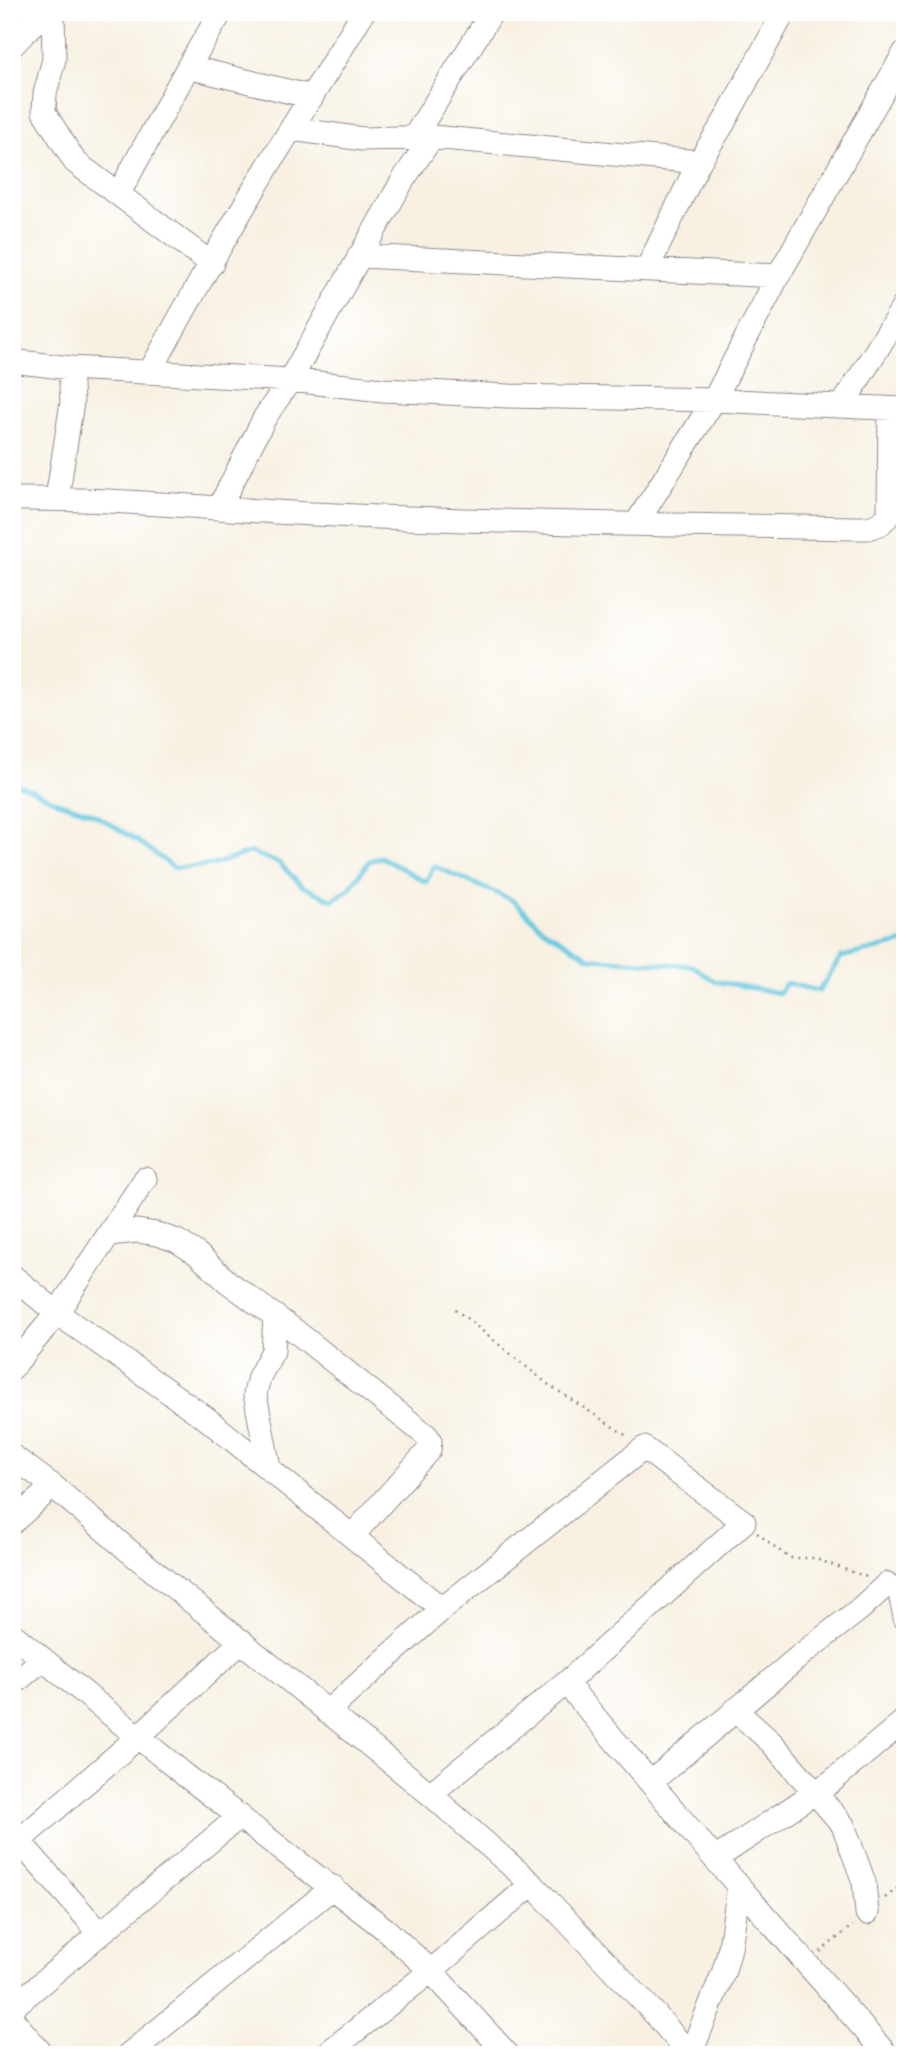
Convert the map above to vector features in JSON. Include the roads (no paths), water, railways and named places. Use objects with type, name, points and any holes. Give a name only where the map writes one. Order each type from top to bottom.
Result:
[{"type":"street","points":[[12,47],[44,12]]},
{"type":"street","points":[[53,12],[54,59],[44,94],[44,112],[75,162],[212,264]]},
{"type":"street","points":[[119,193],[221,12]]},
{"type":"street","points":[[150,372],[198,282],[212,264],[262,175],[363,12]]},
{"type":"street","points":[[220,506],[265,417],[290,380],[403,180],[423,137],[492,12]]},
{"type":"street","points":[[647,269],[699,162],[723,124],[784,12]]},
{"type":"street","points":[[636,524],[714,400],[778,276],[905,52]]},
{"type":"street","points":[[188,67],[312,97]]},
{"type":"street","points":[[292,129],[363,139],[423,137],[699,162]]},
{"type":"street","points":[[359,256],[778,276]]},
{"type":"street","points":[[842,406],[905,304]]},
{"type":"street","points":[[12,361],[70,369],[290,380],[383,390],[509,396],[714,400],[897,409],[889,514],[880,524],[868,528],[312,514],[220,506],[12,499]]},
{"type":"street","points":[[57,499],[72,402],[70,369]]},
{"type":"street","points":[[12,1368],[57,1313],[145,1179]]},
{"type":"street","points":[[109,1234],[137,1231],[177,1241],[196,1253],[228,1282],[275,1316],[430,1441],[429,1450],[352,1536]]},
{"type":"street","points":[[12,1276],[57,1313],[207,1419],[442,1609]]},
{"type":"street","points":[[269,1468],[255,1394],[259,1377],[273,1351],[275,1316]]},
{"type":"street","points":[[327,1712],[442,1609],[644,1448],[744,1521],[566,1684],[430,1794]]},
{"type":"street","points":[[12,1456],[54,1486],[129,1551],[430,1794],[532,1884],[656,2015],[690,2055],[724,1972],[730,1948],[738,1885]]},
{"type":"street","points":[[12,1522],[54,1486]]},
{"type":"street","points":[[651,1782],[868,1600],[896,1584],[905,1618]]},
{"type":"street","points":[[12,1634],[138,1737],[333,1887],[431,1971],[508,2055]]},
{"type":"street","points":[[100,1933],[16,1844],[242,1641]]},
{"type":"street","points":[[12,1685],[43,1659]]},
{"type":"street","points":[[566,1684],[715,1859],[888,2055],[905,2042]]},
{"type":"street","points":[[735,1710],[772,1743],[843,1825],[864,1882],[867,1913]]},
{"type":"street","points":[[715,1859],[831,1782],[905,1720]]},
{"type":"street","points":[[12,2008],[240,1816]]},
{"type":"street","points":[[325,2055],[431,1971],[532,1884]]},
{"type":"street","points":[[128,2055],[333,1887]]},
{"type":"street","points":[[12,2019],[43,2055]]},
{"type":"waterway","points":[[12,784],[24,786],[55,801],[92,813],[138,841],[174,868],[213,865],[250,852],[279,863],[302,886],[332,900],[349,889],[369,861],[381,857],[426,882],[434,866],[512,900],[542,928],[590,958],[693,966],[714,981],[779,993],[786,983],[819,991],[841,957],[905,942]]}]
